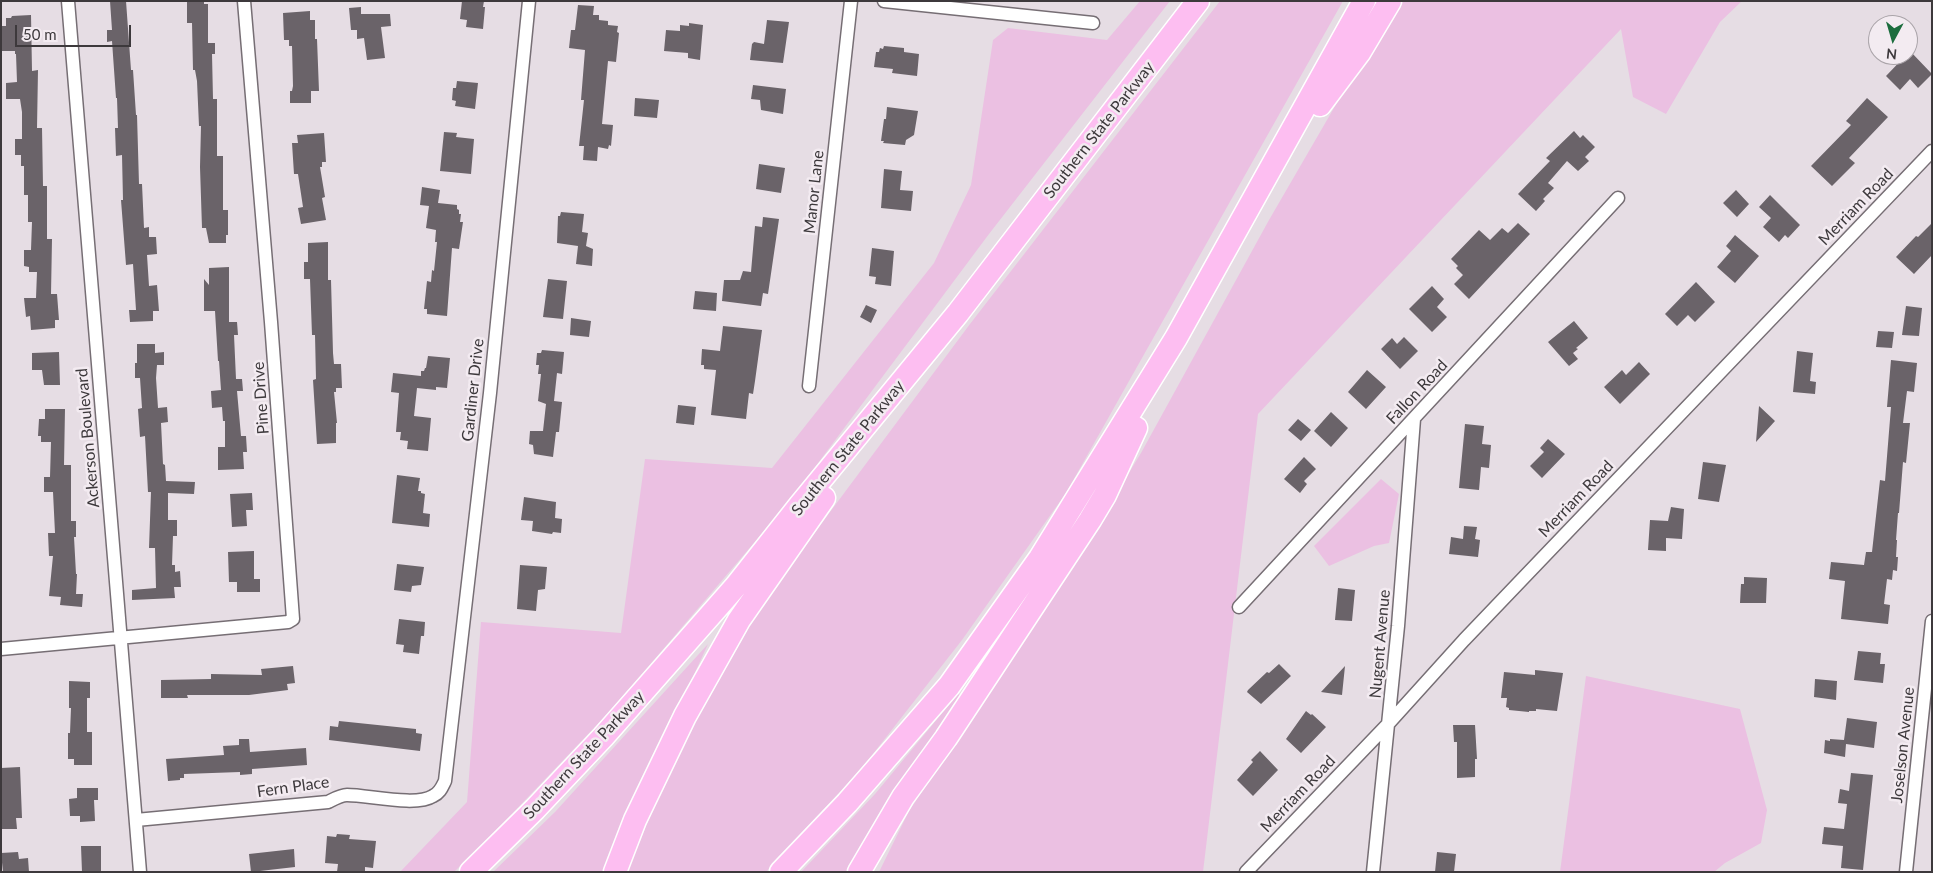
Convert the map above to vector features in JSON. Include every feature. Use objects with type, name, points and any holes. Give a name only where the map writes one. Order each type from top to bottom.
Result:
[{"type":"highway","name":"Southern State Parkway","points":[[471,872],[583,759],[736,586],[958,313],[1198,1]]},
{"type":"highway","points":[[781,872],[847,803],[948,686],[1040,558],[1176,338],[1364,1]]},
{"type":"highway","points":[[1272,167],[1360,53],[1390,1]]},
{"type":"highway","points":[[615,872],[635,820],[685,716],[739,620],[813,513],[958,313]]},
{"type":"highway","points":[[859,872],[903,797],[952,730],[1050,583],[1105,495],[1176,338]]},
{"type":"street","name":"Ackerson Boulevard","points":[[68,1],[140,872]]},
{"type":"street","name":"Pine Drive","points":[[1,649],[288,622],[293,619],[244,1]]},
{"type":"street","name":"Gardiner Drive","points":[[445,781],[490,393],[529,1]]},
{"type":"street","name":"Manor Lane","points":[[809,386],[851,1]]},
{"type":"street","points":[[884,1],[1093,24]]},
{"type":"street","name":"Merriam Road","points":[[1246,872],[1389,723],[1464,640],[1932,151]]},
{"type":"street","name":"Fallon Road","points":[[1239,607],[1618,198]]},
{"type":"street","name":"Nugent Avenue","points":[[1373,872],[1398,626],[1414,419]]},
{"type":"street","name":"Joselson Avenue","points":[[1906,872],[1927,712],[1932,621]]},
{"type":"street","name":"Fern Place","points":[[136,820],[328,802],[344,795],[408,801],[424,800],[432,798],[439,792],[445,781]]},
{"type":"shaded area","points":[[1140,1],[1170,1],[989,234],[789,502],[612,709],[454,872],[400,872],[467,802],[481,622],[621,633],[645,459],[772,468],[934,263],[971,185],[993,40],[1008,28],[1107,40]]},
{"type":"shaded area","points":[[1220,1],[1343,1],[1066,493],[962,640],[862,768],[766,872],[627,872],[674,759],[763,602],[970,324]]},
{"type":"shaded area","points":[[1396,1],[1742,1],[1720,22],[1666,114],[1633,97],[1621,29],[1258,414],[1203,872],[879,872],[909,811],[1059,588],[1141,453],[1269,220]]},
{"type":"shaded area","points":[[1381,479],[1399,494],[1389,543],[1374,546],[1329,566],[1314,546]]},
{"type":"shaded area","points":[[708,644],[619,839],[606,872],[493,872],[555,812]]},
{"type":"shaded area","points":[[1586,676],[1740,709],[1767,810],[1761,843],[1725,863],[1714,872],[1560,872]]},
{"type":"shaded area","points":[[958,694],[962,696],[852,872],[801,872],[875,794]]},
{"type":"building","points":[[110,1],[126,1],[131,70],[133,70],[137,115],[139,184],[142,184],[144,228],[149,227],[149,237],[156,237],[157,254],[147,255],[149,286],[157,285],[159,311],[153,311],[153,321],[130,322],[129,310],[136,310],[133,264],[126,265],[121,200],[123,200],[122,155],[116,156],[115,128],[118,128],[117,98],[112,41],[107,42],[107,30],[112,30]]},
{"type":"building","points":[[187,1],[204,1],[204,4],[208,4],[208,43],[215,43],[215,54],[212,54],[213,99],[217,99],[217,156],[223,156],[223,210],[228,210],[228,235],[226,235],[226,243],[209,243],[206,228],[202,228],[201,126],[199,126],[197,81],[195,70],[193,70],[192,23],[187,23]]},
{"type":"building","points":[[462,1],[484,1],[483,29],[466,27],[467,20],[460,19]]},
{"type":"building","points":[[578,5],[594,6],[593,15],[599,15],[599,20],[608,21],[608,25],[618,26],[617,32],[619,33],[616,62],[608,61],[602,124],[613,125],[611,146],[609,145],[608,149],[598,147],[597,161],[583,160],[584,146],[579,146],[584,100],[581,100],[585,50],[569,48],[571,30],[575,30]]},
{"type":"building","points":[[361,7],[361,14],[390,14],[391,26],[381,27],[385,58],[367,60],[364,38],[357,39],[357,30],[351,30],[349,8]]},
{"type":"building","points":[[310,11],[310,20],[315,20],[319,91],[311,91],[311,103],[290,103],[290,91],[292,91],[293,86],[292,46],[289,46],[289,40],[284,40],[283,13]]},
{"type":"building","points":[[31,15],[32,71],[38,70],[37,128],[42,128],[43,186],[47,186],[47,239],[52,239],[51,294],[57,294],[59,320],[55,320],[55,328],[31,330],[30,316],[26,317],[24,298],[36,298],[37,272],[29,272],[29,267],[24,266],[24,250],[31,250],[32,222],[28,222],[28,195],[24,195],[24,166],[21,166],[21,155],[15,155],[15,139],[22,139],[22,112],[20,99],[6,99],[6,83],[17,82],[16,54],[15,51],[1,51],[1,26],[6,26],[6,18]]},
{"type":"building","points":[[767,20],[789,22],[783,63],[750,60],[752,44],[754,42],[764,44]]},
{"type":"building","points":[[689,23],[703,25],[700,60],[688,58],[688,53],[664,51],[666,30],[680,31],[680,25],[689,26]]},
{"type":"building","points":[[884,46],[904,48],[904,52],[919,54],[917,76],[892,73],[893,69],[874,67],[876,52],[879,52],[880,48],[883,49]]},
{"type":"building","points":[[1918,59],[1932,74],[1918,88],[1910,79],[1900,90],[1886,76],[1897,65],[1918,65]]},
{"type":"building","points":[[457,81],[478,83],[475,109],[455,106],[456,101],[452,100],[453,88],[456,88]]},
{"type":"building","points":[[753,85],[786,89],[783,114],[761,110],[760,100],[751,99]]},
{"type":"building","points":[[635,98],[659,100],[657,118],[634,116]]},
{"type":"building","points":[[1867,98],[1888,117],[1849,158],[1855,163],[1832,186],[1811,166],[1851,125],[1846,121]]},
{"type":"building","points":[[887,107],[918,111],[914,135],[906,140],[905,145],[883,143],[884,141],[881,141]]},
{"type":"building","points":[[1574,131],[1580,138],[1583,135],[1595,147],[1585,157],[1589,161],[1578,171],[1567,161],[1548,183],[1554,188],[1543,199],[1545,201],[1536,211],[1518,194],[1550,161],[1546,158]]},
{"type":"building","points":[[444,132],[457,133],[456,137],[474,139],[471,174],[440,171]]},
{"type":"building","points":[[324,133],[326,162],[322,162],[322,167],[320,167],[325,197],[322,198],[326,220],[301,224],[298,208],[303,207],[298,174],[294,174],[292,143],[298,143],[297,135]]},
{"type":"building","points":[[759,164],[785,168],[781,193],[756,189]]},
{"type":"building","points":[[884,169],[902,171],[900,190],[913,191],[911,211],[881,208]]},
{"type":"building","points":[[422,187],[440,190],[438,203],[457,205],[459,214],[461,214],[460,222],[463,222],[459,249],[452,248],[447,316],[427,314],[427,309],[424,309],[427,281],[431,282],[432,270],[434,271],[437,242],[435,242],[436,230],[426,228],[429,206],[420,205]]},
{"type":"building","points":[[1736,190],[1749,204],[1737,217],[1723,203]]},
{"type":"building","points":[[1770,195],[1800,225],[1788,238],[1785,235],[1779,242],[1763,227],[1771,218],[1759,207]]},
{"type":"building","points":[[561,212],[584,214],[582,232],[588,233],[586,246],[593,249],[592,266],[576,264],[578,246],[557,243],[558,216],[560,216]]},
{"type":"building","points":[[763,217],[779,219],[768,294],[763,293],[761,306],[722,301],[724,280],[740,280],[743,271],[751,272],[755,226],[762,227]]},
{"type":"building","points":[[1518,223],[1530,234],[1469,299],[1454,284],[1463,275],[1451,259],[1479,230],[1490,240],[1502,228],[1508,233]]},
{"type":"building","points":[[1932,223],[1932,255],[1914,274],[1896,257],[1916,236],[1918,237]]},
{"type":"building","points":[[1735,235],[1759,256],[1735,283],[1717,267],[1731,251],[1726,246]]},
{"type":"building","points":[[328,242],[328,280],[331,280],[334,364],[341,364],[342,388],[336,388],[336,392],[334,392],[337,423],[336,443],[317,444],[313,380],[316,379],[315,335],[312,335],[310,279],[304,279],[304,262],[308,262],[308,243]]},
{"type":"building","points":[[872,248],[894,251],[891,286],[875,284],[876,277],[869,276]]},
{"type":"building","points":[[229,267],[229,322],[237,322],[238,335],[234,335],[236,379],[242,379],[243,391],[237,391],[241,436],[246,436],[247,452],[243,452],[244,469],[218,470],[218,447],[225,447],[225,421],[223,421],[222,407],[212,408],[211,391],[221,390],[215,311],[204,311],[204,279],[209,285],[209,268]]},
{"type":"building","points":[[548,279],[567,281],[563,319],[543,317]]},
{"type":"building","points":[[1696,282],[1715,302],[1695,322],[1688,315],[1677,326],[1665,314]]},
{"type":"building","points":[[1432,286],[1444,299],[1437,307],[1447,317],[1432,332],[1409,309]]},
{"type":"building","points":[[695,291],[717,293],[716,311],[693,309]]},
{"type":"building","points":[[866,305],[877,310],[871,323],[860,317]]},
{"type":"building","points":[[1906,306],[1922,308],[1919,336],[1902,335]]},
{"type":"building","points":[[571,318],[591,321],[589,337],[570,335]]},
{"type":"building","points":[[1574,321],[1588,338],[1576,348],[1578,349],[1573,353],[1578,359],[1569,366],[1548,342]]},
{"type":"building","points":[[723,326],[762,330],[753,394],[749,393],[746,419],[711,415],[716,370],[704,369],[704,365],[701,365],[702,349],[720,351]]},
{"type":"building","points":[[1878,331],[1894,332],[1892,348],[1876,347]]},
{"type":"building","points":[[1404,337],[1418,351],[1400,369],[1381,349],[1392,338],[1397,344]]},
{"type":"building","points":[[137,344],[155,344],[155,353],[164,352],[164,365],[157,365],[156,378],[158,408],[167,407],[168,422],[161,423],[163,464],[165,465],[166,481],[195,482],[194,494],[168,493],[168,520],[177,520],[177,536],[173,536],[172,565],[175,565],[175,572],[180,571],[181,587],[174,587],[175,598],[132,600],[132,590],[156,588],[155,548],[149,548],[151,492],[148,492],[145,436],[140,437],[138,409],[142,408],[140,378],[135,378]]},
{"type":"building","points":[[542,350],[564,352],[562,374],[557,373],[554,401],[562,402],[559,432],[556,432],[553,457],[534,454],[533,445],[529,444],[530,431],[543,431],[546,404],[538,401],[541,374],[538,374],[539,365],[536,365],[537,353],[541,353]]},
{"type":"building","points":[[1797,351],[1813,353],[1810,381],[1816,382],[1815,394],[1793,392]]},
{"type":"building","points":[[59,352],[60,385],[44,385],[42,370],[32,370],[32,353]]},
{"type":"building","points":[[428,356],[450,358],[447,388],[436,387],[436,390],[417,388],[414,416],[431,418],[428,451],[407,449],[408,441],[400,440],[401,432],[396,432],[399,393],[391,392],[393,373],[421,376],[421,371],[424,371],[426,368]]},
{"type":"building","points":[[1891,360],[1917,363],[1914,392],[1907,391],[1903,423],[1910,423],[1906,463],[1903,462],[1898,513],[1896,540],[1897,571],[1893,570],[1892,580],[1887,579],[1884,604],[1890,605],[1888,624],[1841,619],[1845,581],[1829,579],[1831,562],[1864,565],[1866,552],[1872,552],[1880,480],[1885,481],[1891,407],[1887,407]]},
{"type":"building","points":[[1639,362],[1650,374],[1620,404],[1604,387],[1622,370],[1626,375]]},
{"type":"building","points":[[1367,370],[1386,387],[1366,409],[1348,392]]},
{"type":"building","points":[[678,405],[696,407],[694,425],[676,423]]},
{"type":"building","points":[[1759,406],[1775,421],[1756,442]]},
{"type":"building","points":[[45,409],[65,409],[64,465],[71,465],[71,521],[76,521],[76,537],[74,537],[77,574],[76,594],[83,594],[82,607],[60,605],[61,597],[49,596],[53,556],[49,556],[48,533],[55,533],[53,492],[44,492],[44,477],[50,477],[51,442],[41,442],[41,436],[38,436],[39,419],[45,419]]},
{"type":"building","points":[[1331,412],[1348,428],[1331,447],[1314,431]]},
{"type":"building","points":[[1298,419],[1311,430],[1301,441],[1288,430]]},
{"type":"building","points":[[1465,424],[1484,426],[1482,444],[1491,445],[1489,468],[1481,467],[1479,490],[1459,488]]},
{"type":"building","points":[[1548,439],[1565,454],[1542,478],[1530,466],[1544,452],[1540,448]]},
{"type":"building","points":[[1304,457],[1316,469],[1304,481],[1307,484],[1300,493],[1284,479]]},
{"type":"building","points":[[1703,462],[1726,465],[1719,502],[1698,499]]},
{"type":"building","points":[[397,475],[420,478],[418,491],[425,494],[423,513],[430,514],[429,527],[392,523]]},
{"type":"building","points":[[252,493],[253,510],[246,510],[247,526],[232,527],[230,494]]},
{"type":"building","points":[[524,497],[556,502],[555,518],[562,519],[561,533],[553,532],[552,534],[532,531],[533,521],[521,520]]},
{"type":"building","points":[[1671,507],[1684,509],[1682,539],[1666,538],[1666,551],[1648,550],[1650,520],[1668,521]]},
{"type":"building","points":[[1464,526],[1477,527],[1475,539],[1480,540],[1478,557],[1449,554],[1451,537],[1463,539]]},
{"type":"building","points":[[254,551],[254,579],[260,579],[260,592],[237,592],[237,582],[229,582],[228,552]]},
{"type":"building","points":[[397,564],[424,567],[421,585],[412,586],[411,592],[394,590]]},
{"type":"building","points":[[520,565],[547,567],[545,589],[538,590],[536,611],[517,609]]},
{"type":"building","points":[[1744,577],[1767,578],[1766,603],[1740,603],[1741,584],[1744,584]]},
{"type":"building","points":[[1338,588],[1355,590],[1352,621],[1335,620]]},
{"type":"building","points":[[399,619],[425,622],[424,636],[421,636],[419,654],[403,652],[404,645],[396,644]]},
{"type":"building","points":[[1858,651],[1881,653],[1880,664],[1885,664],[1883,683],[1854,680]]},
{"type":"building","points":[[1279,664],[1291,676],[1261,704],[1247,692],[1267,672],[1269,673]]},
{"type":"building","points":[[293,666],[295,683],[287,684],[288,690],[249,695],[187,695],[188,698],[161,698],[161,680],[211,679],[211,674],[262,675],[261,669]]},
{"type":"building","points":[[1345,666],[1342,695],[1321,692]]},
{"type":"building","points":[[1535,670],[1563,673],[1557,711],[1536,709],[1536,711],[1529,712],[1509,710],[1506,707],[1507,698],[1501,698],[1504,672],[1535,675]]},
{"type":"building","points":[[1815,679],[1837,681],[1836,700],[1814,697]]},
{"type":"building","points":[[69,681],[90,682],[90,698],[87,698],[87,732],[92,732],[92,765],[74,765],[74,759],[68,759],[68,733],[70,733],[71,708],[69,708]]},
{"type":"building","points":[[1306,711],[1326,727],[1301,753],[1286,739]]},
{"type":"building","points":[[1847,718],[1877,722],[1874,748],[1846,744],[1845,757],[1824,753],[1825,740],[1844,740]]},
{"type":"building","points":[[339,721],[416,729],[416,733],[422,734],[420,751],[329,740],[330,726],[338,727]]},
{"type":"building","points":[[1453,725],[1475,725],[1477,759],[1475,759],[1475,777],[1457,778],[1457,742],[1454,742]]},
{"type":"building","points":[[239,739],[249,739],[250,752],[306,748],[307,765],[252,769],[252,774],[240,775],[240,772],[184,774],[184,778],[180,778],[180,780],[168,781],[166,759],[224,755],[223,746],[239,745]]},
{"type":"building","points":[[1260,751],[1278,770],[1253,796],[1237,780]]},
{"type":"building","points":[[20,767],[22,818],[16,818],[17,829],[1,829],[1,768]]},
{"type":"building","points":[[1851,773],[1873,775],[1863,870],[1841,868],[1843,846],[1822,844],[1824,827],[1844,829],[1847,804],[1838,803],[1840,789],[1849,791]]},
{"type":"building","points":[[77,788],[98,788],[98,800],[94,800],[95,821],[80,822],[80,816],[70,816],[69,799],[77,798]]},
{"type":"building","points":[[337,834],[350,835],[349,839],[376,841],[373,868],[365,867],[365,872],[337,872],[338,864],[325,863],[327,836],[336,837]]},
{"type":"building","points":[[81,846],[101,846],[101,872],[82,872]]},
{"type":"building","points":[[294,849],[295,867],[251,872],[249,854]]},
{"type":"building","points":[[18,852],[19,859],[28,858],[29,872],[3,872],[1,853]]},
{"type":"building","points":[[1437,852],[1456,854],[1454,872],[1435,872]]}]
